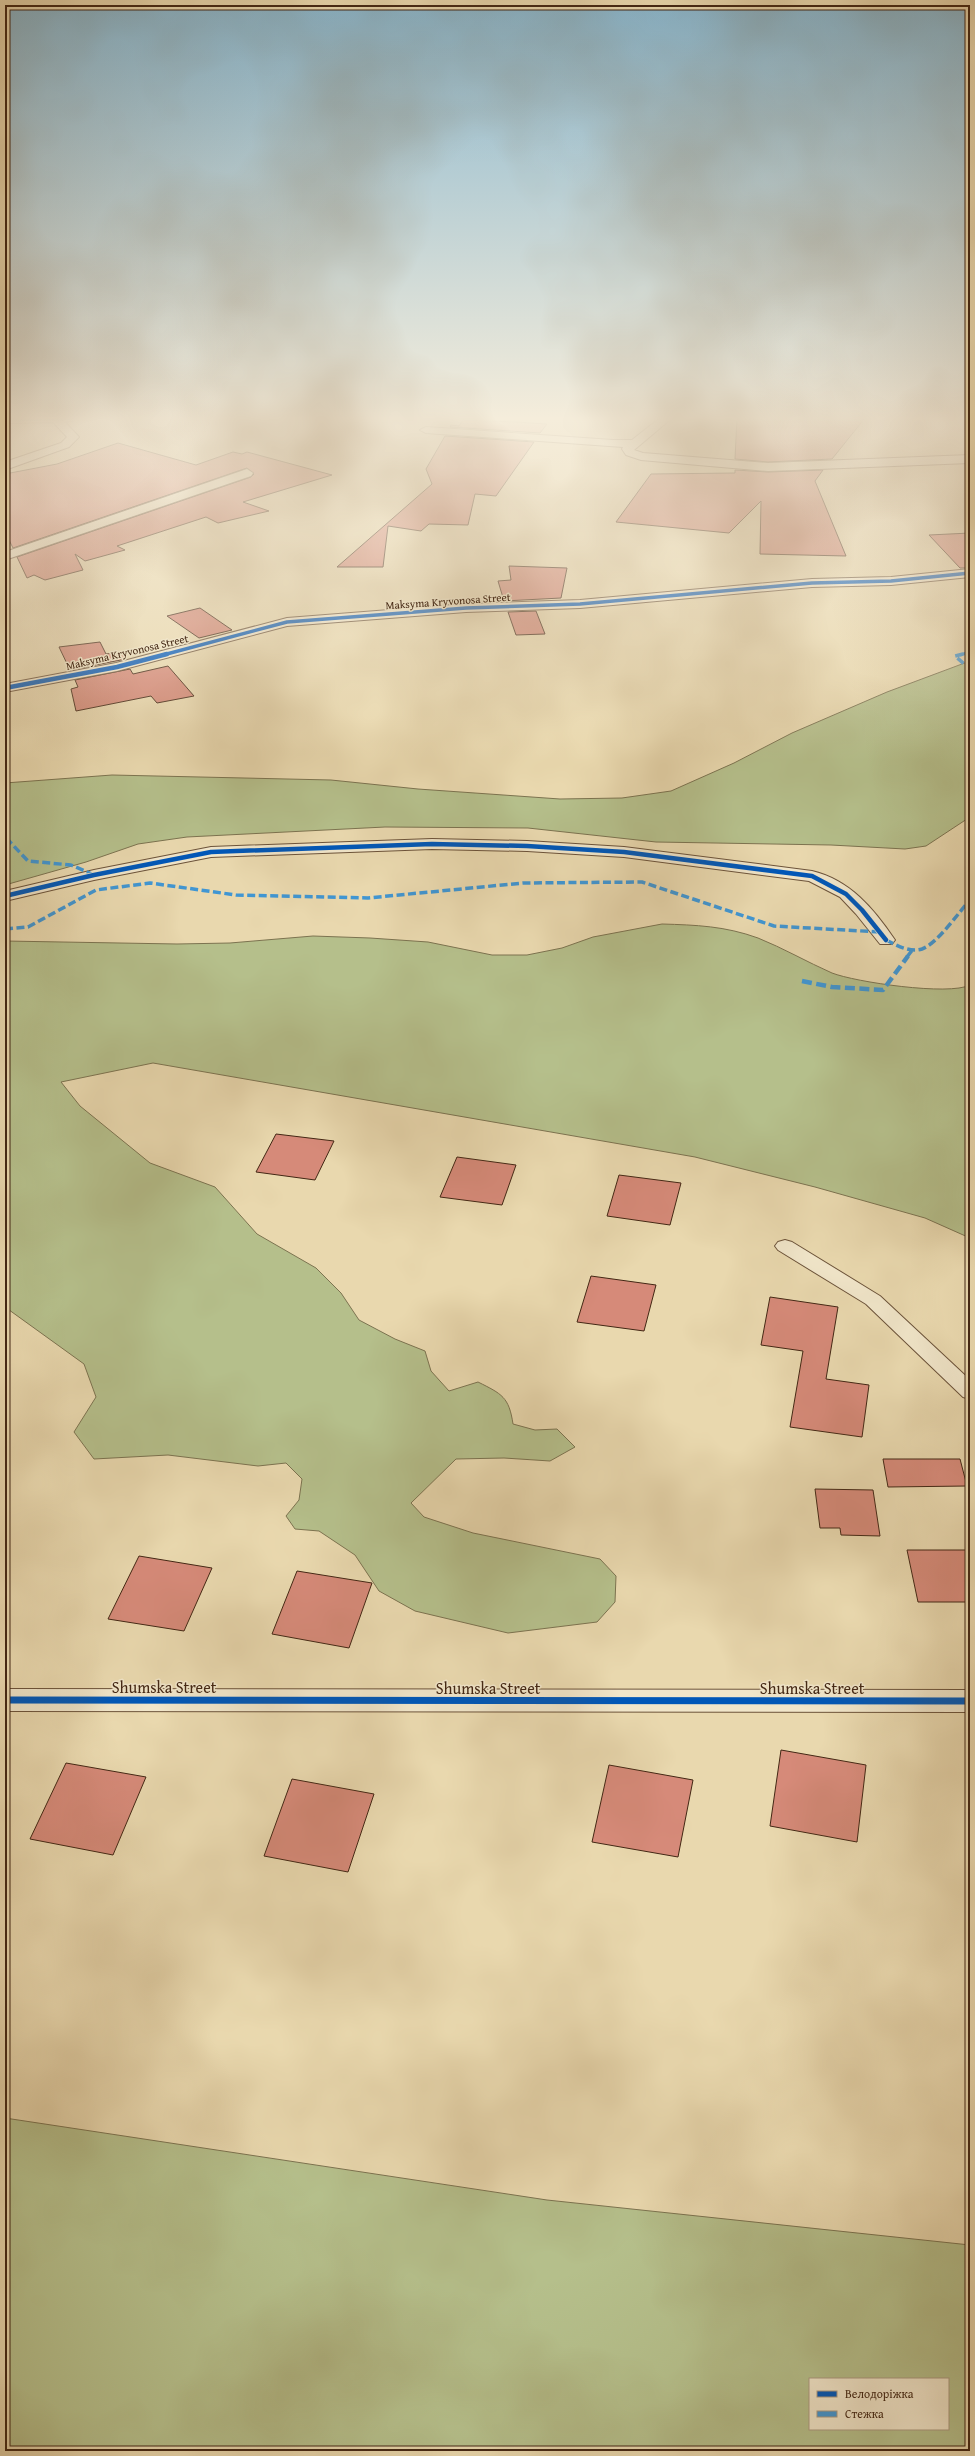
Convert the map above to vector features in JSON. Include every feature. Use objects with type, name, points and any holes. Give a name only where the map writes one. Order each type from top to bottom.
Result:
[{"type":"street","points":[[5,556],[73,533]]},
{"type":"street","name":"Maksyma Kryvonosa Street","points":[[5,688],[117,667],[287,622],[466,608],[580,604],[812,583],[891,581],[970,573]]},
{"type":"street","points":[[5,896],[94,875],[211,852],[432,844],[527,846],[624,852],[812,876],[825,880],[848,893],[886,940]]},
{"type":"street","name":"Shumska Street","points":[[5,1700],[970,1701]]},
{"type":"lane","points":[[785,1246],[874,1300],[970,1392]]},
{"type":"green space","points":[[970,661],[970,817],[926,846],[905,849],[831,845],[656,842],[528,828],[385,827],[187,837],[138,844],[86,862],[5,885],[5,783],[112,775],[331,780],[418,789],[560,799],[622,798],[671,791],[734,763],[792,733],[887,692]]},
{"type":"green space","points":[[662,924],[710,927],[746,934],[844,977],[880,984],[923,988],[959,988],[970,985],[970,1238],[925,1218],[815,1187],[695,1157],[153,1063],[61,1082],[80,1106],[150,1163],[215,1187],[257,1234],[316,1268],[341,1293],[359,1320],[395,1339],[425,1351],[431,1371],[449,1391],[478,1382],[499,1393],[503,1397],[509,1408],[513,1424],[535,1430],[557,1429],[575,1447],[550,1461],[504,1458],[456,1459],[411,1503],[424,1517],[473,1533],[600,1559],[616,1576],[615,1602],[597,1622],[508,1633],[415,1611],[379,1591],[355,1555],[319,1531],[295,1529],[286,1516],[299,1500],[302,1479],[286,1463],[258,1466],[168,1455],[94,1459],[74,1432],[96,1397],[84,1364],[5,1307],[5,941],[177,944],[230,943],[313,936],[428,942],[492,955],[527,955],[562,948],[593,937]]},
{"type":"green space","points":[[5,2118],[547,2200],[970,2245],[970,2451],[5,2451]]},
{"type":"building","points":[[5,533],[58,533],[13,548]]},
{"type":"building","points":[[88,533],[158,533],[117,546],[125,550],[85,561],[75,554],[83,570],[45,580],[34,575],[27,578],[17,557]]},
{"type":"building","points":[[376,533],[387,533],[383,567],[337,567]]},
{"type":"building","points":[[760,533],[836,533],[846,556],[760,554]]},
{"type":"building","points":[[970,533],[970,568],[960,568],[929,535]]},
{"type":"building","points":[[509,566],[567,568],[561,598],[504,601],[498,581],[511,580]]},
{"type":"building","points":[[200,608],[232,630],[199,638],[167,616]]},
{"type":"building","points":[[536,611],[545,634],[516,635],[508,612]]},
{"type":"building","points":[[100,642],[106,654],[122,652],[126,659],[70,670],[59,647]]},
{"type":"building","points":[[168,666],[194,696],[157,703],[151,696],[76,711],[71,689],[78,687],[75,680],[130,669],[133,674]]},
{"type":"building","points":[[276,1134],[334,1141],[315,1180],[256,1172]]},
{"type":"building","points":[[457,1157],[516,1165],[502,1205],[440,1197]]},
{"type":"building","points":[[619,1175],[681,1183],[670,1225],[607,1216]]},
{"type":"building","points":[[591,1276],[656,1285],[644,1331],[577,1322]]},
{"type":"building","points":[[770,1297],[838,1307],[826,1379],[869,1385],[862,1437],[790,1427],[803,1351],[761,1345]]},
{"type":"building","points":[[883,1459],[960,1459],[967,1486],[888,1487]]},
{"type":"building","points":[[815,1489],[873,1490],[880,1536],[841,1535],[840,1528],[820,1528]]},
{"type":"building","points":[[907,1550],[970,1550],[970,1602],[918,1602]]},
{"type":"building","points":[[139,1556],[212,1568],[184,1631],[108,1619]]},
{"type":"building","points":[[297,1571],[372,1583],[349,1648],[272,1634]]},
{"type":"building","points":[[781,1750],[866,1765],[857,1842],[770,1826]]},
{"type":"building","points":[[66,1763],[146,1777],[113,1855],[30,1839]]},
{"type":"building","points":[[609,1765],[693,1780],[678,1857],[592,1842]]},
{"type":"building","points":[[292,1779],[374,1794],[348,1872],[264,1856]]},
{"type":"marked path","points":[[970,652],[955,656],[970,669]]},
{"type":"marked path","points":[[5,840],[9,841],[28,861],[71,865],[92,874]]},
{"type":"marked path","points":[[5,929],[28,927],[96,890],[150,883],[236,895],[368,898],[523,883],[642,882],[774,926],[880,932]]},
{"type":"marked path","points":[[886,940],[902,948],[921,949],[934,940],[970,900]]},
{"type":"marked path","points":[[802,981],[832,987],[883,990],[913,949]]},
{"type":"cycle path","points":[[5,688],[117,667],[287,622],[466,608],[580,604],[812,583],[891,581],[970,573]]},
{"type":"cycle path","points":[[5,896],[94,875],[211,852],[432,844],[527,846],[624,852],[812,876],[837,887],[855,901],[886,940]]},
{"type":"cycle path","points":[[5,1700],[970,1701]]}]
